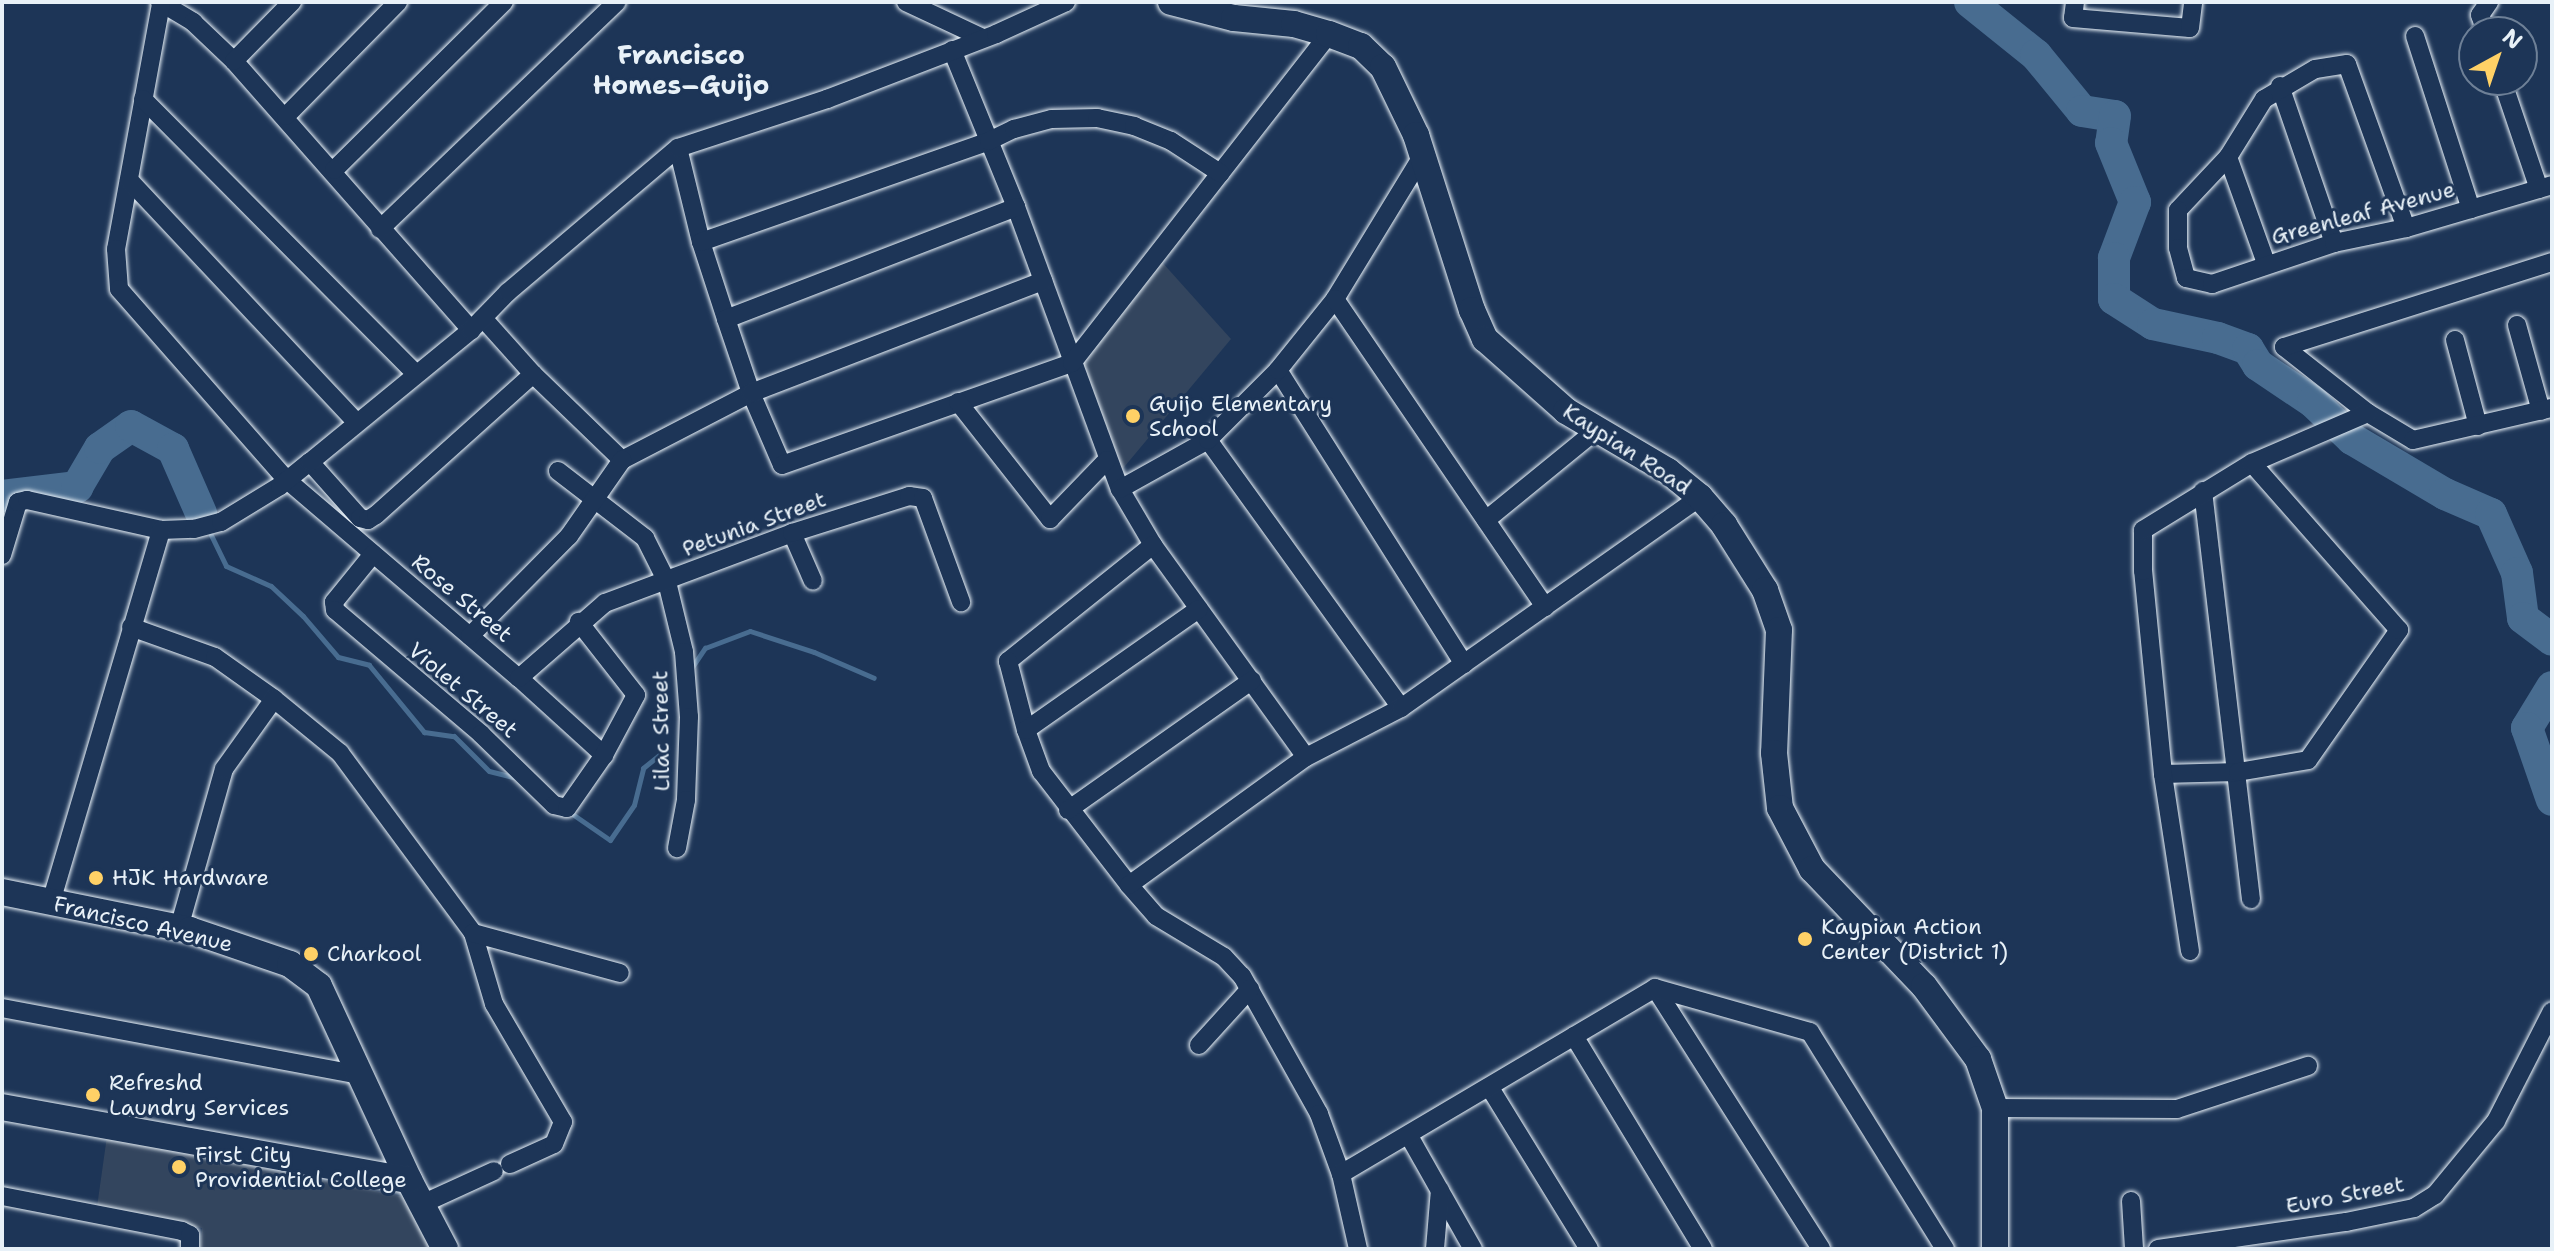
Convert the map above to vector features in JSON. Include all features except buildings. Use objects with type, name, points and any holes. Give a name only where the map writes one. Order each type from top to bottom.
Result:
[{"type":"main road","name":"Kaypian Road","points":[[1171,2],[1234,18],[1294,24],[1361,46],[1383,67],[1400,96],[1423,155],[1472,310],[1485,339],[1521,374],[1595,431],[1668,471],[1700,497],[1724,525],[1765,590],[1779,630],[1774,753],[1780,808],[1812,869],[1952,1021],[1978,1059],[1995,1108],[1995,1249]]},
{"type":"main road","name":"Francisco Avenue","points":[[2,892],[179,928],[290,964],[319,986],[409,1180],[445,1249]]},
{"type":"main road","points":[[2,1107],[409,1180]]},
{"type":"street","points":[[234,61],[292,2]]},
{"type":"street","points":[[286,116],[398,2]]},
{"type":"street","points":[[334,170],[504,2]]},
{"type":"street","points":[[380,229],[617,2]]},
{"type":"street","points":[[906,2],[983,38]]},
{"type":"street","points":[[2,555],[13,509],[18,502],[27,500],[161,530],[194,529],[221,522],[310,462],[477,324],[542,263],[678,148],[827,99],[1066,2]]},
{"type":"street","points":[[2075,2],[2073,18],[2190,28],[2193,2]]},
{"type":"street","points":[[160,3],[193,22],[234,61],[334,170],[380,229],[622,460]]},
{"type":"street","name":"Rose Street","points":[[160,3],[116,249],[119,289],[287,480],[519,678],[604,755]]},
{"type":"street","points":[[678,148],[701,242],[726,319],[751,393],[782,465],[1072,363],[1329,34]]},
{"type":"street","points":[[2415,36],[2471,209]]},
{"type":"street","points":[[952,50],[1016,207],[1120,489],[1153,545],[1306,757]]},
{"type":"street","points":[[2266,263],[2228,157],[2264,99],[2280,86],[2315,69],[2347,64],[2406,228]]},
{"type":"street","points":[[2280,86],[2334,243]]},
{"type":"street","points":[[2508,96],[2545,187]]},
{"type":"street","points":[[143,99],[415,373]]},
{"type":"street","points":[[701,242],[989,141],[1014,129],[1052,119],[1097,118],[1134,126],[1171,141],[1220,173]]},
{"type":"street","points":[[1120,489],[1208,440],[1278,370],[1335,299],[1423,155]]},
{"type":"street","name":"Greenleaf Avenue","points":[[2228,157],[2178,210],[2178,248],[2186,278],[2212,284],[2266,263],[2334,243],[2406,228],[2545,187]]},
{"type":"street","points":[[129,180],[356,422]]},
{"type":"street","points":[[726,319],[1016,207]]},
{"type":"street","points":[[2517,325],[2547,409],[2413,440],[2362,415],[2284,347],[2552,262]]},
{"type":"street","points":[[470,636],[543,565],[595,501],[622,460],[751,393],[1043,281]]},
{"type":"street","points":[[1335,299],[1545,607]]},
{"type":"street","points":[[2455,340],[2478,426]]},
{"type":"street","points":[[1278,370],[1464,664]]},
{"type":"street","points":[[310,462],[360,518],[368,520],[533,374]]},
{"type":"street","points":[[958,402],[1050,519],[1107,460]]},
{"type":"street","points":[[2190,951],[2163,774],[2143,571],[2143,530],[2252,463],[2362,415]]},
{"type":"street","points":[[1486,520],[1595,431]]},
{"type":"street","points":[[1208,440],[1401,708]]},
{"type":"street","points":[[2163,774],[2238,772],[2308,760],[2399,630],[2252,463]]},
{"type":"street","name":"Lilac Street","points":[[558,471],[645,538],[667,582],[684,652],[689,717],[686,800],[677,848]]},
{"type":"street","points":[[2203,491],[2251,899]]},
{"type":"street","name":"Petunia Street","points":[[519,678],[579,622],[605,603],[792,533],[919,496],[940,540],[961,602]]},
{"type":"street","points":[[1129,885],[1306,757],[1401,708],[1700,497]]},
{"type":"street","points":[[51,902],[161,530]]},
{"type":"street","points":[[792,533],[813,581]]},
{"type":"street","points":[[1153,545],[1008,661],[1026,730],[1041,771],[1068,810],[1129,885],[1156,916],[1224,957],[1250,989],[1319,1114],[1341,1174],[1358,1249]]},
{"type":"street","name":"Violet Street","points":[[373,554],[334,602],[335,610],[481,734],[554,805],[570,806],[604,755]]},
{"type":"street","points":[[1026,730],[1199,609]]},
{"type":"street","points":[[579,622],[636,695],[604,755]]},
{"type":"street","points":[[131,627],[215,657],[274,699],[340,753],[473,933],[494,1004],[563,1122],[554,1144],[422,1204]]},
{"type":"street","points":[[1068,810],[1252,680]]},
{"type":"street","points":[[179,928],[224,769],[274,699]]},
{"type":"street","points":[[473,933],[620,973]]},
{"type":"street","points":[[1341,1174],[1655,988],[1810,1032],[1945,1249]]},
{"type":"street","points":[[1655,988],[1821,1249]]},
{"type":"street","points":[[1199,1045],[1250,989]]},
{"type":"street","points":[[2,1008],[360,1075]]},
{"type":"street","name":"Euro Street","points":[[2158,1249],[2346,1222],[2414,1208],[2435,1195],[2496,1121],[2548,1032],[2552,1011]]},
{"type":"street","points":[[1574,1036],[1703,1249]]},
{"type":"street","points":[[1995,1108],[2177,1109],[2308,1066]]},
{"type":"street","points":[[1490,1088],[1589,1249]]},
{"type":"street","points":[[1409,1136],[1473,1249]]},
{"type":"street","points":[[1435,1249],[1440,1190]]},
{"type":"street","points":[[2,1196],[182,1231],[190,1235],[190,1249]]},
{"type":"street","points":[[2131,1201],[2134,1249]]},
{"type":"shaded area","name":"Guijo Elementary School","points":[[1161,261],[1231,339],[1120,472],[1079,361]]},
{"type":"shaded area","name":"First City Providential College","points":[[107,1136],[404,1197],[431,1249],[200,1249],[202,1228],[97,1207]]},
{"type":"waterway","points":[[1970,2],[2036,55],[2082,111],[2115,116],[2111,143],[2135,202],[2114,258],[2114,299],[2153,324],[2218,338],[2248,349],[2258,365],[2313,402],[2352,439],[2445,494],[2491,514],[2517,573],[2523,618],[2552,640]]},
{"type":"waterway","points":[[2,496],[77,487],[100,448],[131,426],[173,449],[201,513]]},
{"type":"waterway","points":[[211,535],[226,566],[271,586],[303,616],[338,657],[369,665],[424,732],[454,736],[489,771],[517,778]]},
{"type":"waterway","points":[[690,670],[705,648],[750,631],[814,652],[874,678]]},
{"type":"waterway","points":[[2552,687],[2527,728],[2552,800]]},
{"type":"waterway","points":[[568,811],[610,840],[634,805],[643,768],[668,748]]},
{"type":"place","name":"Guijo Elementary School","points":[[1133,416]]},
{"type":"place","name":"HJK Hardware","points":[[96,878]]},
{"type":"place","name":"Kaypian Action Center (District 1)","points":[[1805,939]]},
{"type":"place","name":"Charkool","points":[[311,954]]},
{"type":"place","name":"Refreshd Laundry Services","points":[[93,1095]]},
{"type":"place","name":"First City Providential College","points":[[179,1167]]},
{"type":"district","name":"Francisco Homes–Guijo","points":[[681,70]]}]
